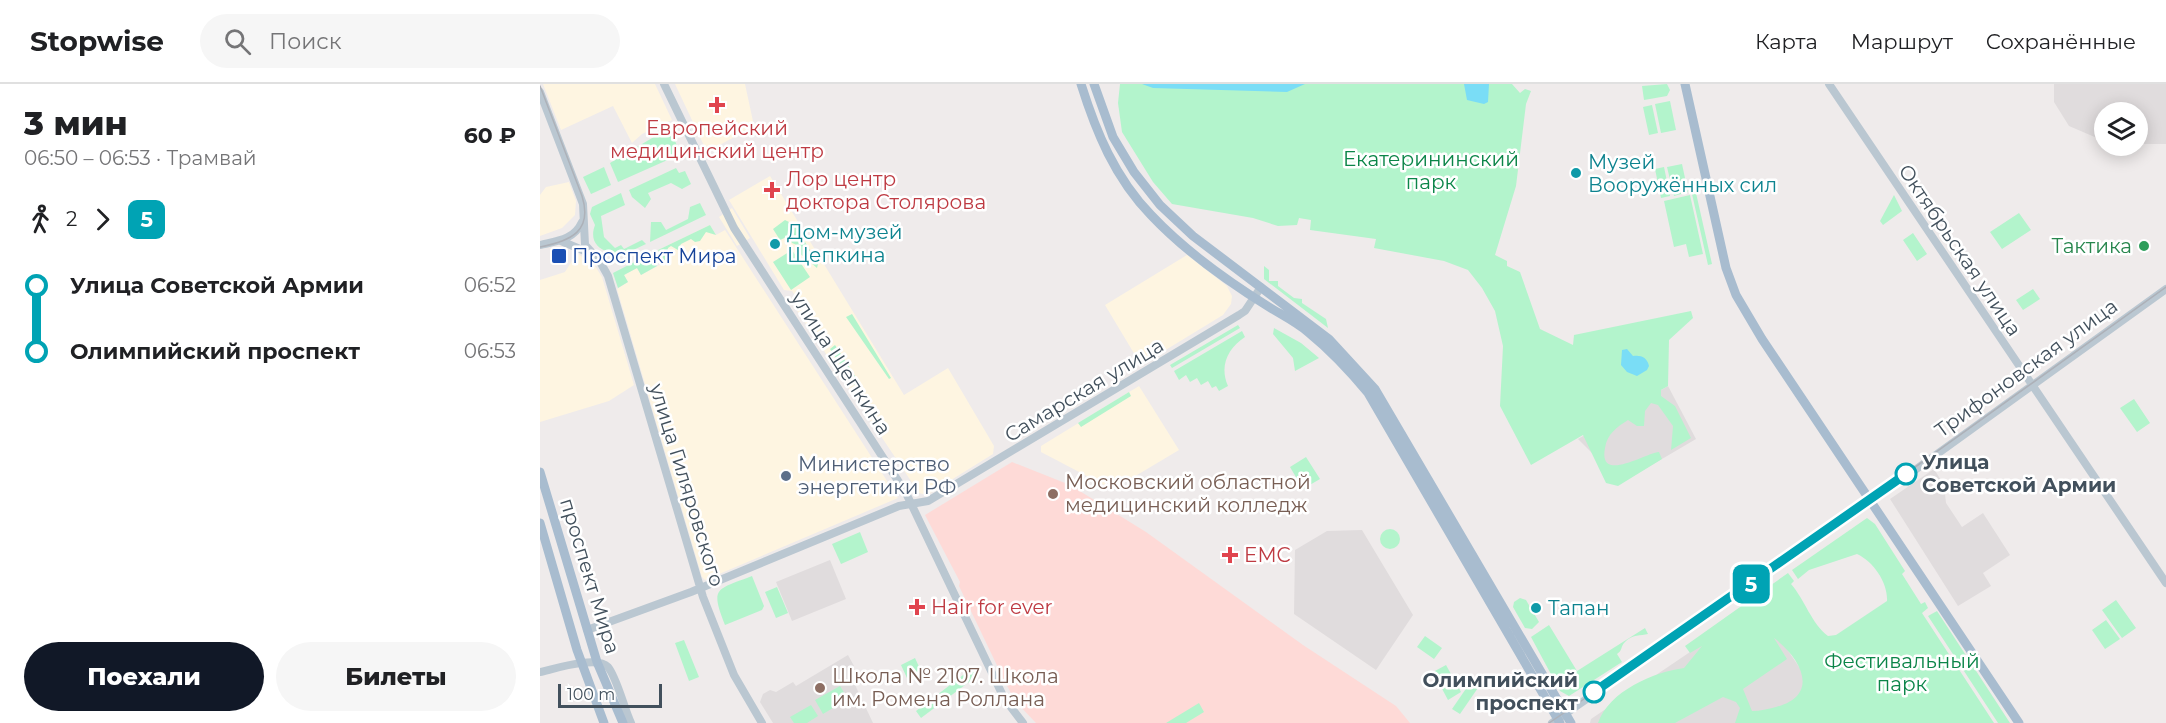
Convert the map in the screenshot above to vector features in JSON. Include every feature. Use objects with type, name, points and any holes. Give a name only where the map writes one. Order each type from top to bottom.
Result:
[{"type":"main road","points":[[1081,84],[1101,141],[1140,203],[1178,241],[1324,345],[1368,393],[1559,720],[1571,723]]},
{"type":"main road","points":[[1094,84],[1113,136],[1145,188],[1176,222],[1329,339],[1376,389],[1559,720]]},
{"type":"main road","points":[[1685,84],[1726,268],[1736,295],[1762,339],[2019,723]]},
{"type":"main road","name":"проспект Мира","points":[[540,471],[597,662],[622,723]]},
{"type":"main road","name":"проспект Мира","points":[[540,523],[582,663],[604,723]]},
{"type":"street","name":"улица Щепкина","points":[[664,84],[734,228],[906,493],[1004,698],[1023,723]]},
{"type":"street","name":"Октябрьская улица","points":[[1829,84],[2166,583]]},
{"type":"street","name":"улица Гиляровского","points":[[540,92],[580,196],[583,241],[591,254],[602,264],[608,276],[700,588],[734,675],[762,723]]},
{"type":"street","points":[[540,245],[561,241],[576,232],[583,218]]},
{"type":"street","points":[[561,241],[591,254]]},
{"type":"street","name":"Самарская улица","points":[[587,630],[700,588],[899,506],[912,506],[928,501],[1239,315],[1255,298],[1261,287]]},
{"type":"street","name":"Трифоновская улица","points":[[1559,720],[1872,501],[2166,289]]},
{"type":"street","points":[[540,672],[582,663],[597,662],[608,667],[631,723]]},
{"type":"shaded area","points":[[543,84],[655,84],[672,120],[642,134],[632,143],[613,106],[561,130]]},
{"type":"shaded area","points":[[675,84],[745,84],[754,126],[707,152]]},
{"type":"shaded area","points":[[2054,84],[2166,84],[2166,144],[2148,144],[2148,102],[2094,102],[2094,137],[2069,126],[2054,102]]},
{"type":"shaded area","points":[[770,176],[904,395],[948,368],[994,446],[993,454],[927,495],[919,493],[794,306],[796,297],[792,291],[784,290],[729,200]]},
{"type":"shaded area","points":[[569,182],[576,201],[575,215],[562,228],[540,236],[540,195],[546,187]]},
{"type":"shaded area","points":[[732,208],[750,238],[737,246],[719,217]]},
{"type":"shaded area","points":[[710,225],[716,235],[725,230],[898,498],[705,580],[702,577],[617,289],[628,282],[624,275],[637,268],[641,275],[665,262],[658,250]]},
{"type":"shaded area","points":[[577,253],[595,266],[602,277],[634,385],[609,401],[540,422],[540,280],[565,272]]},
{"type":"shaded area","points":[[1187,255],[1227,286],[1232,296],[1231,304],[1223,315],[1141,365],[1105,305]]},
{"type":"shaded area","points":[[1139,386],[1179,450],[1122,484],[1117,477],[1104,485],[1041,452],[1041,446]]},
{"type":"shaded area","points":[[1668,386],[1696,439],[1633,476],[1602,463],[1578,439]]},
{"type":"shaded area","points":[[1012,462],[1070,485],[1146,532],[1303,645],[1396,706],[1410,723],[1036,723],[1015,701],[959,586],[960,582],[925,515]]},
{"type":"shaded area","points":[[1934,469],[1944,485],[1946,503],[1962,527],[1983,513],[2010,555],[1983,573],[1991,586],[1958,606],[1890,499]]},
{"type":"shaded area","points":[[1362,530],[1413,615],[1376,670],[1294,614],[1295,550],[1327,531]]},
{"type":"shaded area","points":[[830,560],[846,599],[792,621],[776,582]]},
{"type":"shaded area","points":[[1758,606],[1816,692],[1770,723],[1590,723],[1591,719]]},
{"type":"shaded area","name":"Школа № 2107. Школа им. Ромена Роллана","points":[[848,655],[854,666],[848,670],[873,723],[773,723],[760,702],[763,694],[770,690],[776,692],[793,682],[796,686]]},
{"type":"green space","name":"Екатерининский парк","points":[[1120,84],[1512,84],[1520,93],[1525,89],[1531,91],[1526,104],[1516,186],[1495,255],[1507,261],[1507,266],[1520,272],[1540,329],[1573,345],[1574,335],[1691,311],[1693,318],[1669,340],[1668,386],[1661,390],[1661,396],[1675,406],[1691,438],[1671,450],[1673,426],[1658,405],[1651,403],[1645,411],[1644,426],[1637,426],[1628,420],[1613,431],[1606,443],[1605,459],[1609,464],[1624,464],[1659,452],[1662,459],[1618,486],[1606,483],[1583,435],[1531,465],[1500,406],[1503,346],[1495,311],[1468,270],[1444,261],[1374,248],[1376,239],[1310,230],[1311,220],[1299,218],[1297,225],[1278,226],[1253,218],[1172,204],[1153,182],[1122,132],[1118,103]]},
{"type":"green space","points":[[1667,84],[1670,90],[1667,96],[1644,100],[1642,86]]},
{"type":"green space","points":[[1670,101],[1676,130],[1661,133],[1655,104]]},
{"type":"green space","points":[[1652,105],[1658,133],[1649,135],[1643,107]]},
{"type":"green space","points":[[669,128],[681,154],[618,182],[610,163]]},
{"type":"green space","points":[[1682,164],[1688,192],[1674,196],[1667,167]]},
{"type":"green space","points":[[604,167],[611,185],[591,194],[583,177]]},
{"type":"green space","points":[[1664,167],[1670,196],[1661,198],[1655,169]]},
{"type":"green space","points":[[676,168],[679,173],[685,171],[691,184],[682,189],[671,183],[648,193],[651,199],[645,208],[632,197],[629,190]]},
{"type":"green space","points":[[621,193],[625,205],[601,216],[604,237],[615,248],[621,245],[624,249],[642,240],[646,244],[614,259],[610,252],[597,246],[593,234],[595,225],[590,214],[592,207]]},
{"type":"green space","points":[[1696,193],[1712,264],[1708,265],[1692,194]]},
{"type":"green space","points":[[1690,195],[1703,254],[1689,257],[1686,244],[1674,247],[1664,201]]},
{"type":"green space","points":[[1894,195],[1902,211],[1883,225],[1880,221]]},
{"type":"green space","points":[[700,203],[706,215],[650,242],[651,222],[661,222],[666,230],[688,219],[690,207]]},
{"type":"green space","points":[[2019,213],[2031,230],[2002,249],[1990,232]]},
{"type":"green space","points":[[785,220],[795,225],[818,264],[817,268],[798,252],[797,245],[792,243],[789,236],[780,240],[773,229]]},
{"type":"green space","points":[[710,225],[716,235],[706,232],[700,241],[695,242],[691,239],[681,244],[678,250],[671,246],[668,248],[665,261],[658,250]]},
{"type":"green space","points":[[1913,233],[1927,254],[1917,261],[1903,240]]},
{"type":"green space","points":[[792,250],[810,277],[791,290],[773,262]]},
{"type":"green space","points":[[650,254],[657,266],[641,275],[637,268],[624,275],[628,282],[618,288],[613,273]]},
{"type":"green space","points":[[1264,266],[1269,270],[1269,281],[1278,281],[1278,286],[1294,298],[1302,299],[1302,303],[1326,319],[1328,328],[1264,279]]},
{"type":"green space","points":[[2033,289],[2040,299],[2023,310],[2016,300]]},
{"type":"green space","points":[[852,314],[891,378],[889,379],[846,317]]},
{"type":"green space","points":[[1238,325],[1240,328],[1172,368],[1170,365]]},
{"type":"green space","points":[[1274,328],[1301,343],[1319,358],[1295,371],[1293,358],[1273,334]]},
{"type":"green space","points":[[1242,331],[1245,337],[1234,346],[1225,365],[1225,379],[1228,386],[1219,391],[1216,386],[1212,388],[1208,381],[1201,385],[1197,378],[1190,382],[1186,375],[1179,380],[1174,371]]},
{"type":"green space","points":[[835,345],[859,382],[854,385],[830,349]]},
{"type":"green space","points":[[1129,392],[1131,396],[1081,427],[1078,423]]},
{"type":"green space","points":[[2134,399],[2150,423],[2137,432],[2120,408]]},
{"type":"green space","points":[[1306,457],[1320,479],[1303,489],[1290,467]]},
{"type":"green space","name":"Фестивальный парк","points":[[1867,518],[1875,524],[1905,571],[1902,574],[1921,604],[1925,602],[1928,608],[1922,613],[1994,723],[1735,723],[1740,708],[1736,702],[1723,697],[1675,723],[1598,723],[1612,701],[1634,685],[1659,674],[1684,668],[1702,646],[1690,653],[1685,646],[1788,573],[1794,581],[1791,584],[1822,631],[1828,636],[1836,635],[1887,601],[1885,587],[1879,574],[1869,562],[1857,554],[1809,570],[1798,579],[1792,570]],"holes":[[[1774,638],[1784,646],[1798,665],[1802,676],[1802,685],[1798,694],[1790,701],[1776,707],[1752,711],[1743,689],[1787,659]]]},
{"type":"green space","points":[[1390,529],[1397,532],[1400,539],[1397,546],[1390,549],[1383,546],[1380,539],[1383,532]]},
{"type":"green space","points":[[860,532],[868,552],[841,564],[832,544]]},
{"type":"green space","points":[[752,576],[764,606],[762,610],[725,625],[718,603],[719,592],[730,584]]},
{"type":"green space","points":[[777,587],[788,613],[776,618],[765,592]]},
{"type":"green space","points":[[1520,598],[1526,600],[1539,622],[1532,629],[1525,628],[1513,607],[1514,602]]},
{"type":"green space","points":[[2116,600],[2136,628],[2122,638],[2102,610]]},
{"type":"green space","points":[[1937,611],[2010,723],[1998,723],[1928,616]]},
{"type":"green space","points":[[2106,620],[2120,639],[2105,649],[2092,630]]},
{"type":"green space","points":[[1549,625],[1577,671],[1645,628],[1648,634],[1628,639],[1617,654],[1622,662],[1569,696],[1560,691],[1531,637]]},
{"type":"green space","points":[[1425,636],[1442,648],[1434,659],[1417,647]]},
{"type":"green space","points":[[684,640],[699,677],[689,681],[675,643]]},
{"type":"green space","points":[[915,658],[921,671],[907,678],[901,665]]},
{"type":"green space","points":[[1446,665],[1461,692],[1448,700],[1433,672]]},
{"type":"green space","points":[[971,669],[977,676],[921,718],[916,711]]},
{"type":"green space","points":[[1474,677],[1482,682],[1460,714],[1452,709]]},
{"type":"green space","points":[[840,686],[848,699],[823,714],[815,700]]},
{"type":"green space","points":[[1199,703],[1204,712],[1186,723],[1166,723]]},
{"type":"green space","points":[[811,705],[818,716],[807,723],[794,723],[790,717]]},
{"type":"water","points":[[1142,84],[1305,84],[1287,92],[1153,88]]},
{"type":"water","points":[[1464,84],[1489,84],[1488,102],[1484,104],[1467,100]]},
{"type":"water","points":[[1627,349],[1633,356],[1641,356],[1645,359],[1649,366],[1647,370],[1637,376],[1627,372],[1621,365],[1622,350]]},
{"type":"tram line","points":[[540,86],[585,208],[582,226],[577,232],[561,241],[540,247]]},
{"type":"tram line","points":[[1549,723],[1783,562],[2166,287]]},
{"type":"tram line","name":"5","points":[[1594,692],[1906,474]]},
{"type":"place","name":"Европейский медицинский центр","points":[[717,105]]},
{"type":"place","name":"Музей Вооружённых сил","points":[[1576,173]]},
{"type":"place","name":"Лор центр доктора Столярова","points":[[772,190]]},
{"type":"place","name":"Дом-музей Щепкина","points":[[775,244]]},
{"type":"place","name":"Тактика","points":[[2144,246]]},
{"type":"place","name":"Проспект Мира","points":[[559,256]]},
{"type":"place","name":"Улица Советской Армии","points":[[1906,474]]},
{"type":"place","name":"Министерство энергетики РФ","points":[[786,476]]},
{"type":"place","name":"Московский областной медицинский колледж","points":[[1053,494]]},
{"type":"place","name":"EMC","points":[[1230,555]]},
{"type":"place","name":"Hair for ever","points":[[917,607]]},
{"type":"place","name":"Тапан","points":[[1536,608]]},
{"type":"place","name":"Школа № 2107. Школа им. Ромена Роллана","points":[[820,688]]},
{"type":"place","name":"Олимпийский проспект","points":[[1594,692]]}]
